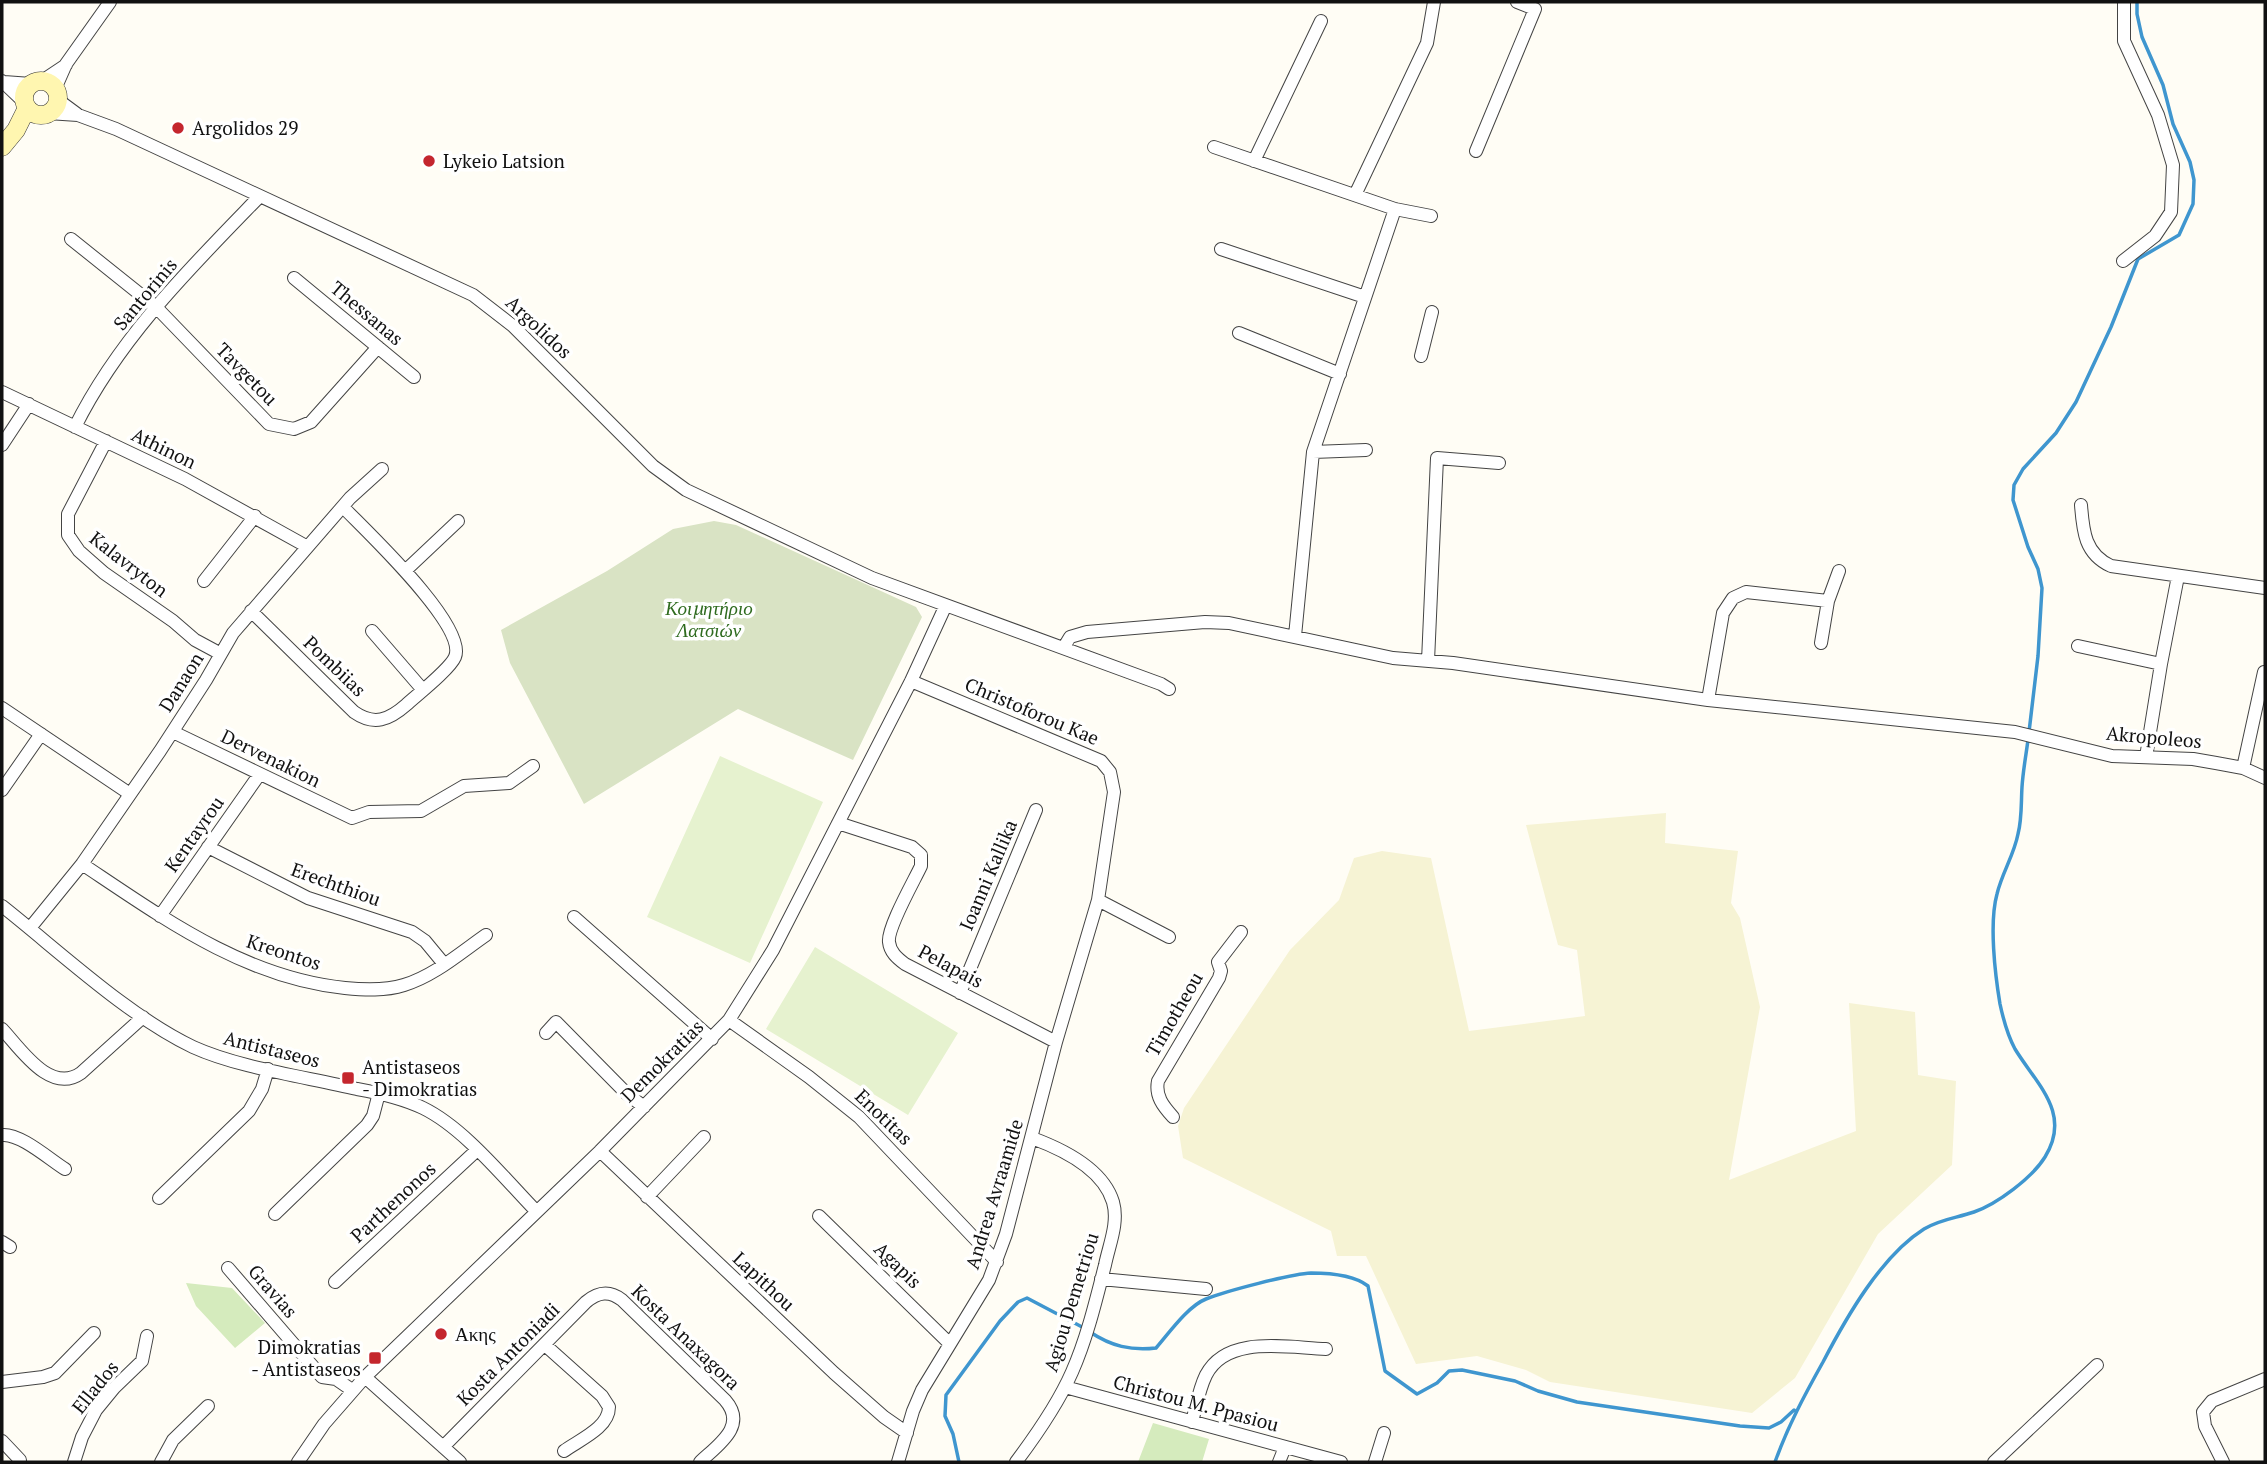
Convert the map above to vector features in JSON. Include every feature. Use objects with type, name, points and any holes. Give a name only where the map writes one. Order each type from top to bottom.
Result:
[{"type":"street","points":[[2,147],[110,2]]},
{"type":"street","points":[[1355,195],[1427,43],[1434,2]]},
{"type":"street","points":[[1476,151],[1535,9],[1517,2]]},
{"type":"street","points":[[2123,261],[2155,236],[2171,212],[2173,164],[2158,116],[2124,41],[2124,2]]},
{"type":"street","points":[[1254,161],[1321,21]]},
{"type":"street","name":"Argolidos","points":[[3,81],[40,99]]},
{"type":"street","name":"Argolidos","points":[[3,81],[141,140],[460,288],[513,326],[647,460],[686,489],[872,578],[945,607],[1063,647],[1161,684],[1169,690]]},
{"type":"street","points":[[1214,147],[1395,209],[1431,216]]},
{"type":"street","name":"Santorinis","points":[[75,427],[100,381],[156,307],[259,197]]},
{"type":"street","points":[[1295,636],[1314,452],[1395,209]]},
{"type":"street","name":"Tavgetou","points":[[71,239],[156,307],[269,424],[282,428],[300,427],[315,418],[378,347]]},
{"type":"street","points":[[1220,248],[1365,297]]},
{"type":"street","name":"Thessanas","points":[[294,278],[414,377]]},
{"type":"street","points":[[1421,356],[1432,312]]},
{"type":"street","points":[[1239,334],[1340,374]]},
{"type":"street","name":"Athinon","points":[[2,392],[255,516],[306,546]]},
{"type":"street","points":[[2,444],[29,404]]},
{"type":"street","name":"Kalavryton","points":[[106,441],[68,514],[67,531],[72,543],[104,573],[173,621],[195,640],[221,654]]},
{"type":"street","points":[[1314,452],[1366,450]]},
{"type":"street","points":[[1429,661],[1437,458],[1499,463]]},
{"type":"street","name":"Danaon","points":[[30,928],[82,864],[173,732],[233,633],[306,546],[357,490],[382,469]]},
{"type":"street","points":[[2081,505],[2082,526],[2088,545],[2101,561],[2122,569],[2265,588]]},
{"type":"street","points":[[342,507],[405,571],[458,521]]},
{"type":"street","points":[[204,581],[255,516]]},
{"type":"street","name":"Pombiias","points":[[251,611],[354,712],[367,720],[380,721],[395,715],[423,690],[450,664],[457,650],[452,632],[405,571]]},
{"type":"street","points":[[1821,643],[1828,601],[1839,571]]},
{"type":"street","points":[[2146,757],[2178,576]]},
{"type":"street","points":[[1708,700],[1723,613],[1733,598],[1746,592],[1828,601]]},
{"type":"street","name":"Demokratias","points":[[298,1462],[316,1435],[365,1377],[600,1151],[729,1020],[773,950],[911,681],[945,607]]},
{"type":"street","name":"Akropoleos","points":[[1063,647],[1070,638],[1082,633],[1205,622],[1238,625],[1377,655],[1708,700],[2022,733],[2112,755],[2193,759],[2243,768],[2265,778]]},
{"type":"street","points":[[372,631],[423,690]]},
{"type":"street","points":[[2078,646],[2161,664]]},
{"type":"street","points":[[2243,768],[2264,672]]},
{"type":"street","name":"Christoforou Kae","points":[[911,681],[1092,757],[1106,766],[1113,782],[1113,800],[1098,900],[1056,1042]]},
{"type":"street","points":[[2,708],[130,794]]},
{"type":"street","name":"Dervenakion","points":[[173,732],[352,818],[369,812],[421,811],[464,786],[509,783],[533,766]]},
{"type":"street","points":[[2,790],[41,734]]},
{"type":"street","name":"Kentayrou","points":[[160,916],[259,775]]},
{"type":"street","name":"Ioanni Kallika","points":[[960,993],[1036,810]]},
{"type":"street","name":"Pelapais","points":[[838,823],[912,847],[919,851],[923,858],[891,928],[889,945],[893,954],[960,993],[1056,1042]]},
{"type":"street","name":"Erechthiou","points":[[208,847],[308,898],[412,932],[425,941],[444,964]]},
{"type":"street","name":"Kreontos","points":[[82,864],[160,916],[247,963],[318,985],[360,989],[393,988],[427,976],[486,935]]},
{"type":"street","points":[[1098,900],[1169,937]]},
{"type":"street","name":"Antistaseos","points":[[2,906],[143,1017],[196,1048],[268,1069],[399,1098],[428,1110],[477,1150],[536,1211]]},
{"type":"street","points":[[574,917],[712,1039]]},
{"type":"street","name":"Timotheou","points":[[1173,1117],[1158,1095],[1158,1081],[1219,978],[1221,971],[1218,962],[1241,932]]},
{"type":"street","points":[[2,1029],[43,1072],[56,1078],[69,1079],[81,1073],[143,1017]]},
{"type":"street","name":"Enotitas","points":[[729,1020],[809,1077],[859,1117],[997,1262]]},
{"type":"street","points":[[546,1033],[556,1022],[626,1093],[644,1107]]},
{"type":"street","name":"Andrea Avraamide","points":[[898,1462],[922,1390],[984,1290],[997,1262],[1056,1042]]},
{"type":"street","points":[[159,1198],[249,1111],[262,1089],[268,1069]]},
{"type":"street","points":[[275,1214],[367,1125],[379,1093]]},
{"type":"street","points":[[2,1135],[18,1138],[65,1169]]},
{"type":"street","points":[[647,1197],[704,1138]]},
{"type":"street","name":"Agiou Demetriou","points":[[1016,1462],[1042,1427],[1065,1387],[1082,1346],[1115,1225],[1112,1200],[1087,1168],[1052,1145],[1032,1138]]},
{"type":"street","name":"Parthenonos","points":[[335,1282],[477,1150]]},
{"type":"street","name":"Lapithou","points":[[600,1151],[834,1373],[884,1417],[907,1433]]},
{"type":"street","name":"Agapis","points":[[819,1216],[950,1343]]},
{"type":"street","name":"Gravias","points":[[228,1268],[322,1377],[336,1379],[352,1391]]},
{"type":"street","points":[[1101,1279],[1206,1289]]},
{"type":"street","name":"Kosta Antoniadi","points":[[443,1447],[589,1299],[604,1293]]},
{"type":"street","name":"Kosta Anaxagora","points":[[604,1293],[613,1294],[622,1300],[727,1402],[734,1417],[729,1434],[700,1462]]},
{"type":"street","points":[[2,1382],[55,1373],[94,1333]]},
{"type":"street","name":"Ellados","points":[[74,1462],[82,1437],[96,1410],[142,1361],[147,1336]]},
{"type":"street","points":[[545,1345],[602,1396],[609,1407],[608,1417],[602,1424],[564,1451]]},
{"type":"street","points":[[1192,1422],[1206,1375],[1215,1362],[1226,1354],[1255,1347],[1326,1349]]},
{"type":"street","points":[[1994,1462],[2096,1365]]},
{"type":"street","points":[[365,1377],[460,1462]]},
{"type":"street","points":[[2223,1462],[2205,1426],[2203,1412],[2212,1401],[2265,1379]]},
{"type":"street","name":"Christou M. Ppasiou","points":[[1065,1387],[1341,1462]]},
{"type":"street","points":[[161,1462],[173,1440],[208,1406]]},
{"type":"street","points":[[1375,1462],[1384,1433]]},
{"type":"street","points":[[2,1441],[20,1460]]},
{"type":"street","points":[[1279,1462],[1284,1447]]},
{"type":"shaded area","points":[[1666,813],[1665,843],[1738,851],[1731,903],[1740,918],[1760,1007],[1729,1180],[1856,1131],[1849,1003],[1915,1012],[1918,1075],[1956,1081],[1952,1165],[1878,1234],[1795,1378],[1752,1413],[1550,1382],[1526,1370],[1477,1356],[1416,1364],[1366,1256],[1337,1256],[1331,1231],[1183,1158],[1178,1126],[1184,1108],[1290,950],[1339,900],[1354,858],[1382,851],[1431,858],[1469,1031],[1585,1016],[1577,950],[1558,945],[1526,825]]},
{"type":"green space","name":"Κοιμητήριο Λατσιών","points":[[714,521],[736,525],[916,607],[922,617],[853,760],[738,709],[584,804],[510,663],[501,630],[607,571],[673,529]]},
{"type":"green space","points":[[720,756],[823,802],[750,963],[647,917]]},
{"type":"green space","points":[[815,947],[958,1033],[908,1115],[766,1029]]},
{"type":"green space","points":[[186,1283],[232,1288],[265,1323],[235,1348],[196,1306]]},
{"type":"green space","points":[[1153,1423],[1209,1439],[1202,1462],[1138,1462]]},
{"type":"waterway","points":[[2029,732],[2038,656],[2042,588],[2038,569],[2013,500],[2014,485],[2023,469],[2056,433],[2076,402],[2111,327],[2138,259],[2179,235],[2193,204],[2194,180],[2190,162],[2173,124],[2163,85],[2142,37],[2137,2]]},
{"type":"waterway","points":[[1775,1462],[1797,1411],[1842,1326],[1879,1271],[1893,1255],[1924,1229],[1983,1208],[2023,1182],[2045,1157],[2052,1141],[2055,1127],[2048,1100],[2015,1049],[2006,1027],[2000,1004],[1994,949],[1995,906],[2019,828],[2028,740]]},
{"type":"waterway","points":[[1090,1332],[1122,1346],[1156,1348],[1186,1314],[1206,1299],[1289,1276],[1333,1274],[1356,1279],[1368,1286],[1385,1371],[1417,1394],[1437,1383],[1449,1371],[1462,1370],[1515,1381],[1577,1402],[1740,1426],[1769,1428],[1781,1422],[1794,1410]]},
{"type":"waterway","points":[[959,1462],[953,1434],[945,1416],[946,1395],[1000,1321],[1018,1302],[1027,1298],[1084,1328]]},
{"type":"place","name":"Argolidos 29","points":[[178,128]]},
{"type":"place","name":"Lykeio Latsion","points":[[429,161]]},
{"type":"place","name":"Antistaseos - Dimokratias","points":[[348,1078]]},
{"type":"place","name":"Ακης","points":[[441,1334]]},
{"type":"place","name":"Dimokratias - Antistaseos","points":[[375,1358]]}]
